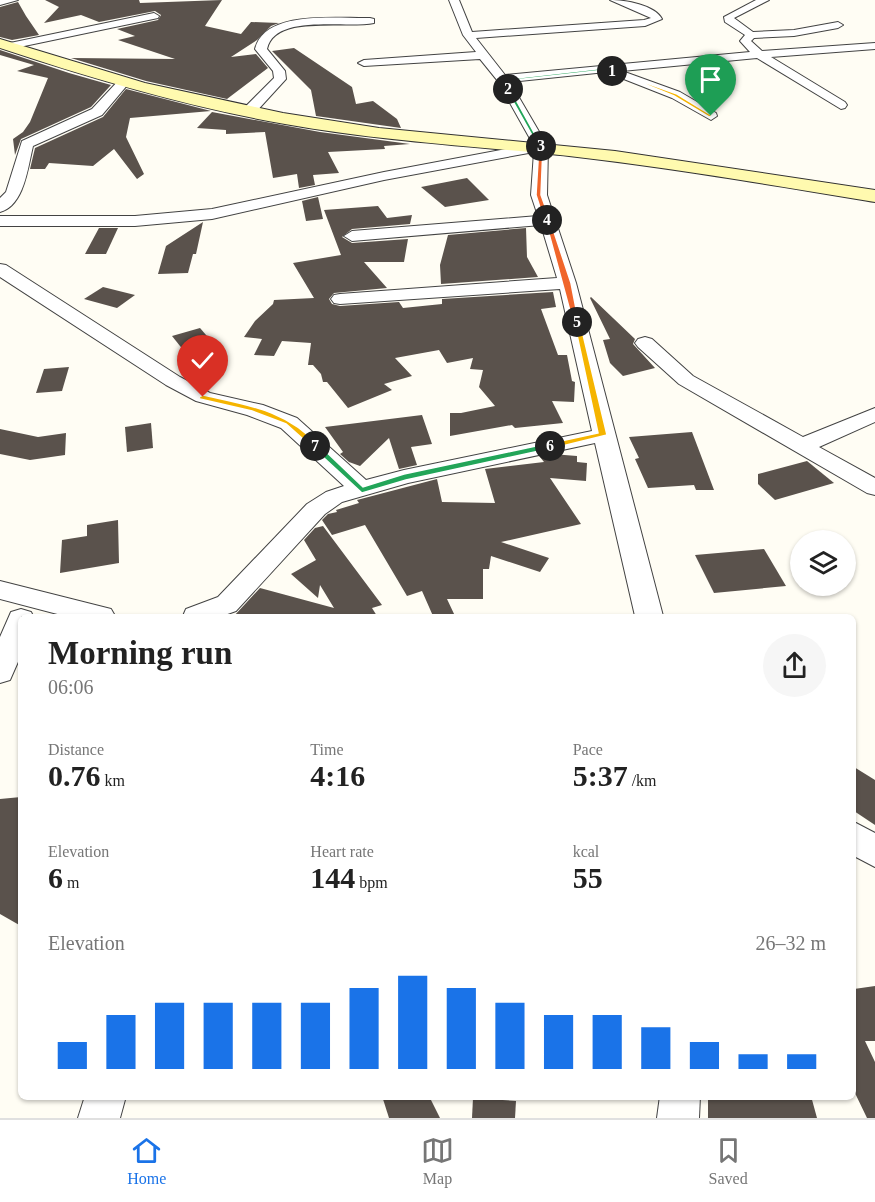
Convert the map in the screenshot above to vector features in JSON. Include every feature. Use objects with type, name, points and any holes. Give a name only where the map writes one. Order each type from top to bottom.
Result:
[{"type":"street","points":[[0,2],[13,0]]},
{"type":"street","points":[[454,0],[468,35],[502,80],[541,147],[538,195],[567,283],[648,614]]},
{"type":"street","points":[[468,35],[645,23],[657,19],[655,15],[615,0]]},
{"type":"street","points":[[762,0],[729,17],[729,20],[751,35],[794,33],[838,25]]},
{"type":"street","points":[[5,44],[154,16]]},
{"type":"street","points":[[249,111],[280,79],[279,71],[261,49],[261,45],[273,31],[279,27],[292,25],[370,21]]},
{"type":"street","points":[[751,35],[745,41],[759,54],[841,105]]},
{"type":"street","points":[[5,44],[123,83],[249,111],[379,133],[541,147],[670,163],[875,196]]},
{"type":"street","points":[[502,80],[759,54],[875,46]]},
{"type":"street","points":[[364,63],[485,55]]},
{"type":"street","points":[[605,69],[676,95],[711,116]]},
{"type":"street","points":[[0,207],[13,193],[27,144],[97,112],[123,83]]},
{"type":"street","points":[[0,222],[135,221],[212,214],[395,174],[541,147]]},
{"type":"street","points":[[352,236],[547,220]]},
{"type":"street","points":[[0,269],[172,381],[203,397],[255,410],[289,423],[362,490]]},
{"type":"street","points":[[340,299],[567,283]]},
{"type":"street","points":[[645,343],[686,380],[875,488]]},
{"type":"street","points":[[802,446],[875,414]]},
{"type":"street","points":[[206,614],[227,604],[316,509],[334,498],[404,477],[603,435]]},
{"type":"street","points":[[0,590],[24,611],[70,614]]},
{"type":"street","points":[[0,672],[18,626]]},
{"type":"street","points":[[856,838],[875,852]]},
{"type":"street","points":[[99,1118],[105,1100]]},
{"type":"street","points":[[678,1118],[680,1100]]},
{"type":"building","points":[[45,0],[139,0],[140,3],[222,0],[205,26],[241,34],[251,22],[279,23],[271,26],[257,40],[231,57],[256,54],[268,68],[227,99],[146,81],[71,58],[175,59],[118,40],[135,36],[117,29],[158,20],[161,15],[155,11],[99,22],[81,15],[44,23],[59,7]]},
{"type":"building","points":[[18,2],[39,35],[12,40],[0,37],[0,7]]},
{"type":"building","points":[[294,48],[352,87],[356,104],[373,101],[397,119],[401,128],[316,116],[311,90],[272,51]]},
{"type":"building","points":[[0,50],[111,85],[91,107],[21,139],[15,155],[13,139],[23,132],[30,122],[48,78],[17,71],[34,65],[0,55]]},
{"type":"building","points":[[126,89],[211,111],[130,118],[126,137],[144,174],[137,179],[114,149],[93,166],[49,163],[45,169],[30,169],[35,148],[103,117]]},
{"type":"building","points":[[212,112],[320,132],[410,144],[384,146],[385,149],[328,152],[339,173],[313,175],[315,185],[299,188],[297,174],[273,178],[265,132],[226,134],[226,130],[197,128]]},
{"type":"building","points":[[467,178],[489,200],[445,207],[421,187]]},
{"type":"building","points":[[318,197],[323,219],[306,221],[302,201]]},
{"type":"building","points":[[378,206],[387,218],[412,215],[410,224],[352,229],[342,237],[352,243],[408,239],[404,262],[364,262],[387,288],[334,293],[329,299],[332,304],[340,306],[399,302],[403,308],[442,304],[442,299],[553,292],[556,307],[541,309],[558,355],[567,355],[572,381],[575,382],[574,402],[552,401],[563,423],[515,428],[512,425],[450,436],[450,413],[495,406],[479,387],[483,370],[470,369],[473,358],[447,363],[439,350],[395,358],[412,376],[384,384],[392,390],[348,408],[327,382],[323,382],[321,374],[313,365],[308,365],[311,343],[282,341],[274,356],[254,355],[262,339],[244,337],[274,300],[314,298],[293,263],[341,255],[324,210]]},
{"type":"building","points":[[203,222],[196,254],[193,254],[188,273],[158,274],[166,246]]},
{"type":"building","points":[[99,228],[118,228],[106,254],[85,254]]},
{"type":"building","points":[[526,228],[527,257],[538,277],[441,284],[440,265],[448,235]]},
{"type":"building","points":[[103,287],[135,295],[117,308],[84,299]]},
{"type":"building","points":[[591,297],[635,339],[633,344],[655,368],[623,376],[610,363],[603,340],[610,339]]},
{"type":"building","points":[[200,328],[213,343],[184,351],[172,336]]},
{"type":"building","points":[[69,367],[62,391],[36,393],[44,369]]},
{"type":"building","points":[[422,415],[432,444],[411,447],[417,465],[399,469],[389,438],[360,466],[349,462],[340,454],[343,452],[325,427]]},
{"type":"building","points":[[151,423],[153,448],[127,452],[125,427]]},
{"type":"building","points":[[0,429],[38,437],[66,433],[65,455],[30,460],[0,454]]},
{"type":"building","points":[[692,432],[714,490],[696,490],[694,485],[648,488],[635,459],[639,458],[629,437]]},
{"type":"building","points":[[552,454],[577,456],[577,462],[587,463],[586,481],[550,478],[581,524],[501,542],[549,558],[540,572],[491,556],[489,569],[483,569],[483,599],[447,599],[454,614],[432,614],[422,591],[407,596],[365,525],[332,535],[322,520],[328,514],[337,512],[336,510],[359,503],[357,500],[437,479],[442,502],[495,503],[485,469],[544,462],[540,457]]},
{"type":"building","points":[[807,461],[834,483],[775,500],[758,484],[758,474]]},
{"type":"building","points":[[118,520],[119,563],[60,573],[62,540],[87,536],[87,525]]},
{"type":"building","points":[[323,526],[382,605],[372,608],[376,614],[236,614],[260,588],[334,608],[320,585],[318,598],[291,574],[316,560],[304,540],[315,528]]},
{"type":"building","points":[[764,549],[786,586],[714,593],[695,555]]},
{"type":"building","points":[[856,768],[875,780],[875,825],[856,812]]},
{"type":"building","points":[[18,797],[18,924],[0,914],[0,799]]},
{"type":"building","points":[[875,986],[875,1041],[865,1041],[875,1062],[875,1118],[867,1118],[856,1095],[856,989]]},
{"type":"building","points":[[383,1100],[431,1100],[440,1118],[389,1118]]},
{"type":"building","points":[[473,1100],[516,1101],[515,1118],[472,1118]]},
{"type":"building","points":[[708,1100],[812,1100],[817,1118],[708,1118]]},
{"type":"route","points":[[203,397],[255,410],[289,423],[362,490],[404,477],[603,435],[567,283],[538,195],[541,147],[502,80],[605,69],[676,95],[711,116]]}]
